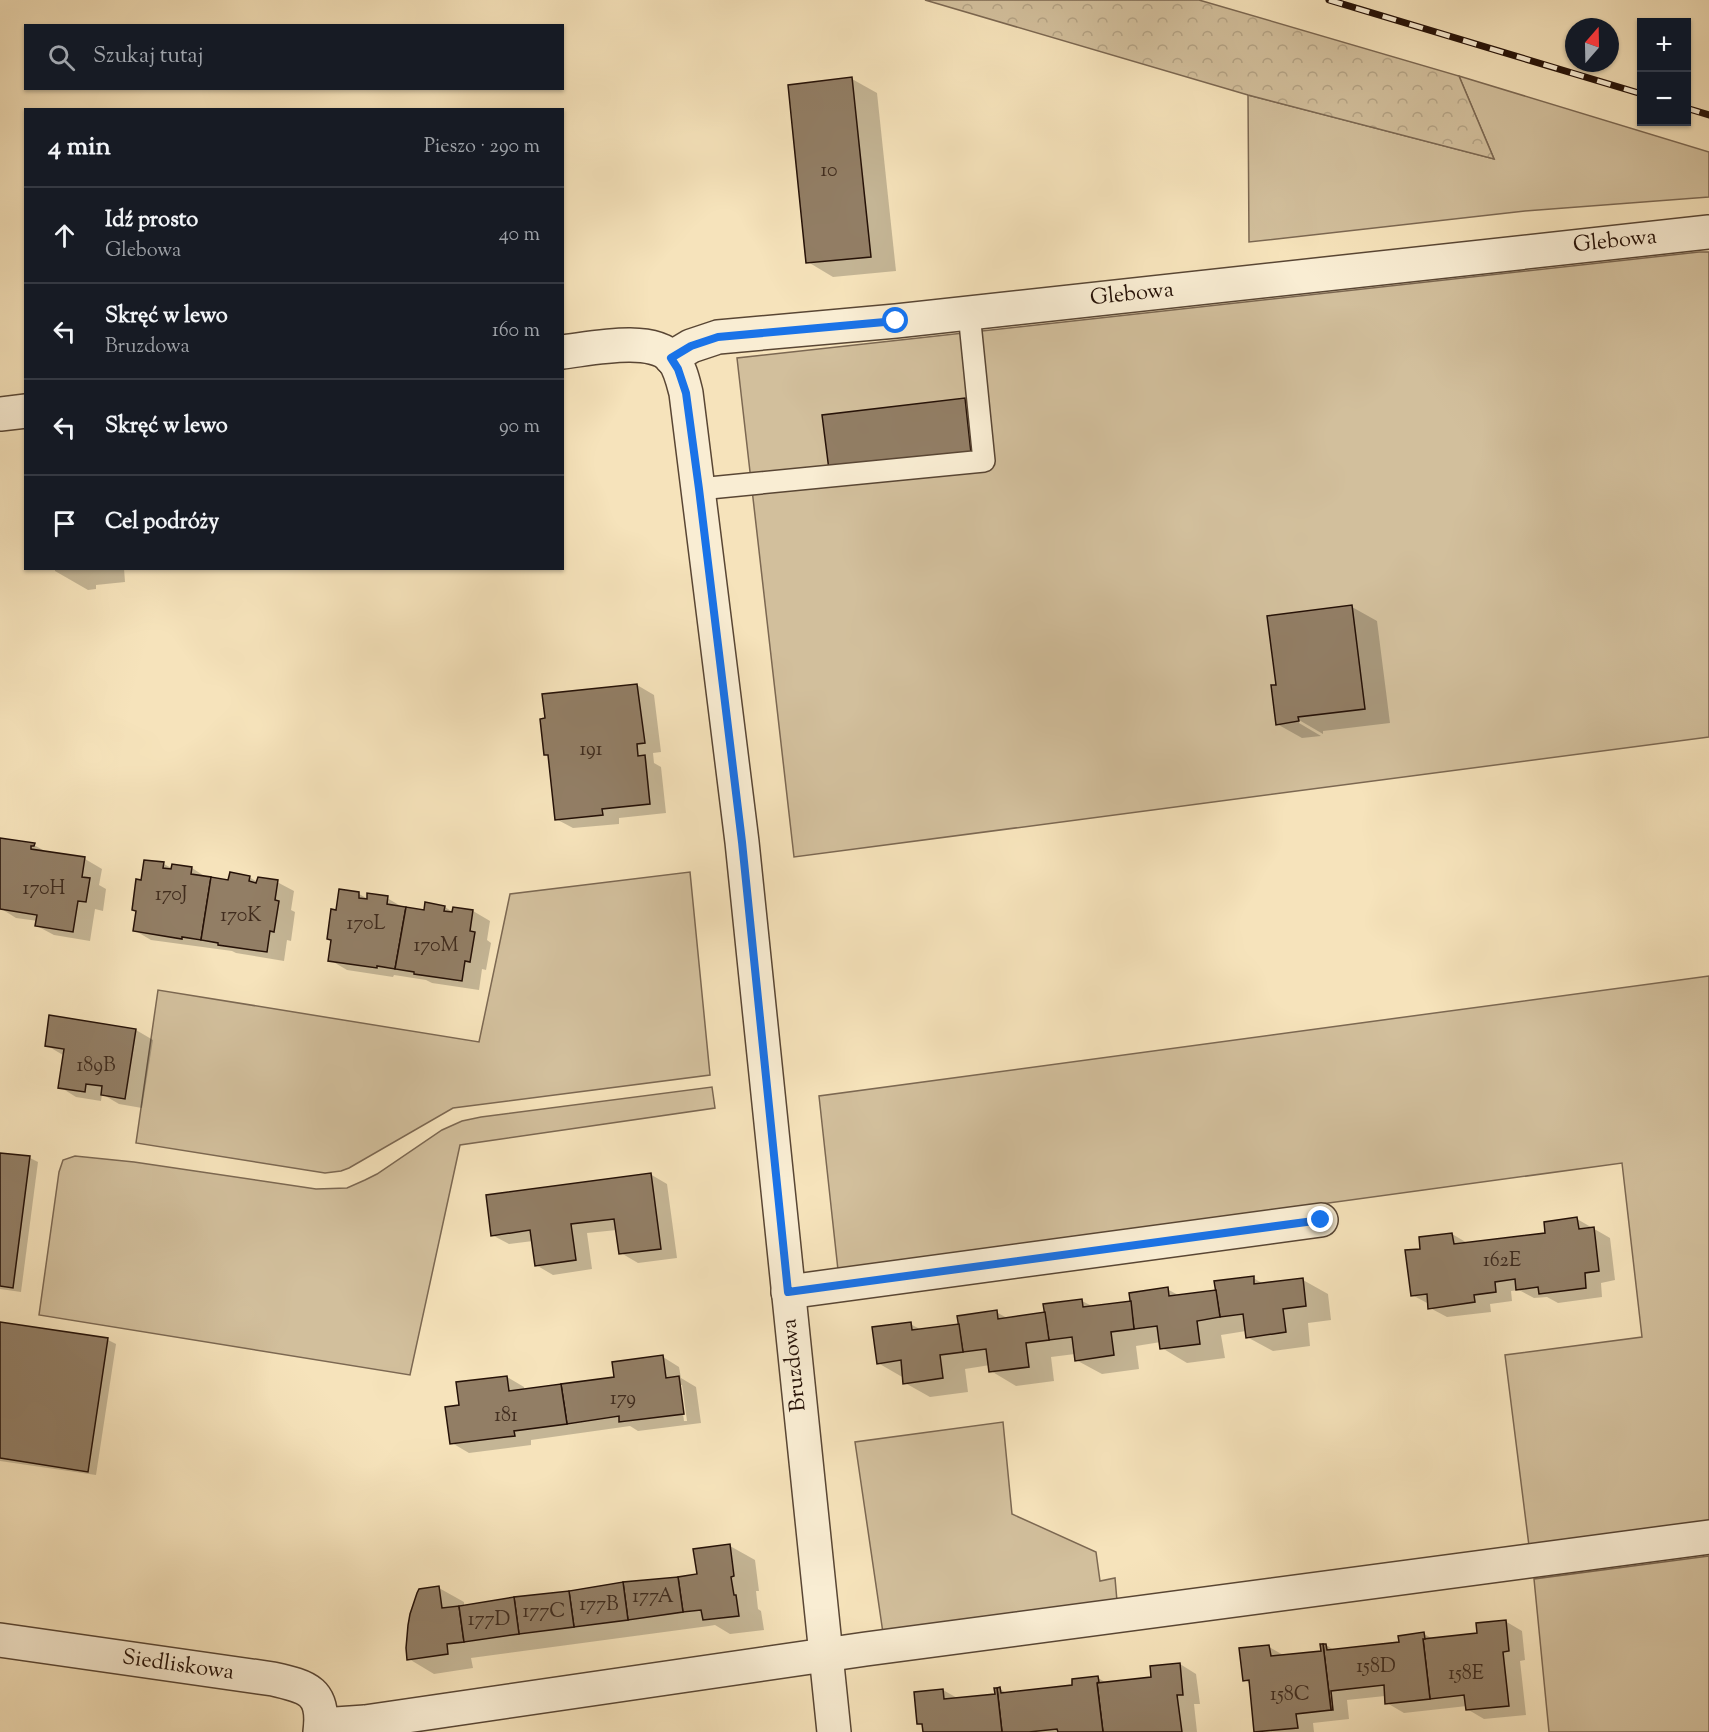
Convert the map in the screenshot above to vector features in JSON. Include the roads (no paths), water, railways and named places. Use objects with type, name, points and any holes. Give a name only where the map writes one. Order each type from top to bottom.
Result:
[{"type":"street","name":"Glebowa","points":[[671,358],[691,346],[718,337],[969,313],[1709,232]]},
{"type":"street","points":[[564,352],[635,345],[655,348],[671,358]]},
{"type":"street","name":"Bruzdowa","points":[[671,358],[678,369],[686,393],[742,842],[834,1732]]},
{"type":"street","points":[[0,414],[24,411]]},
{"type":"street","points":[[788,1292],[1321,1220]]},
{"type":"street","points":[[320,1729],[825,1655],[1709,1537]]},
{"type":"street","name":"Siedliskowa","points":[[0,1640],[295,1684],[311,1691],[320,1704],[320,1729]]},
{"type":"lane","points":[[699,489],[984,461],[969,313]]},
{"type":"railway","points":[[1329,0],[1637,92]]},
{"type":"railway","points":[[1691,110],[1709,115]]}]
